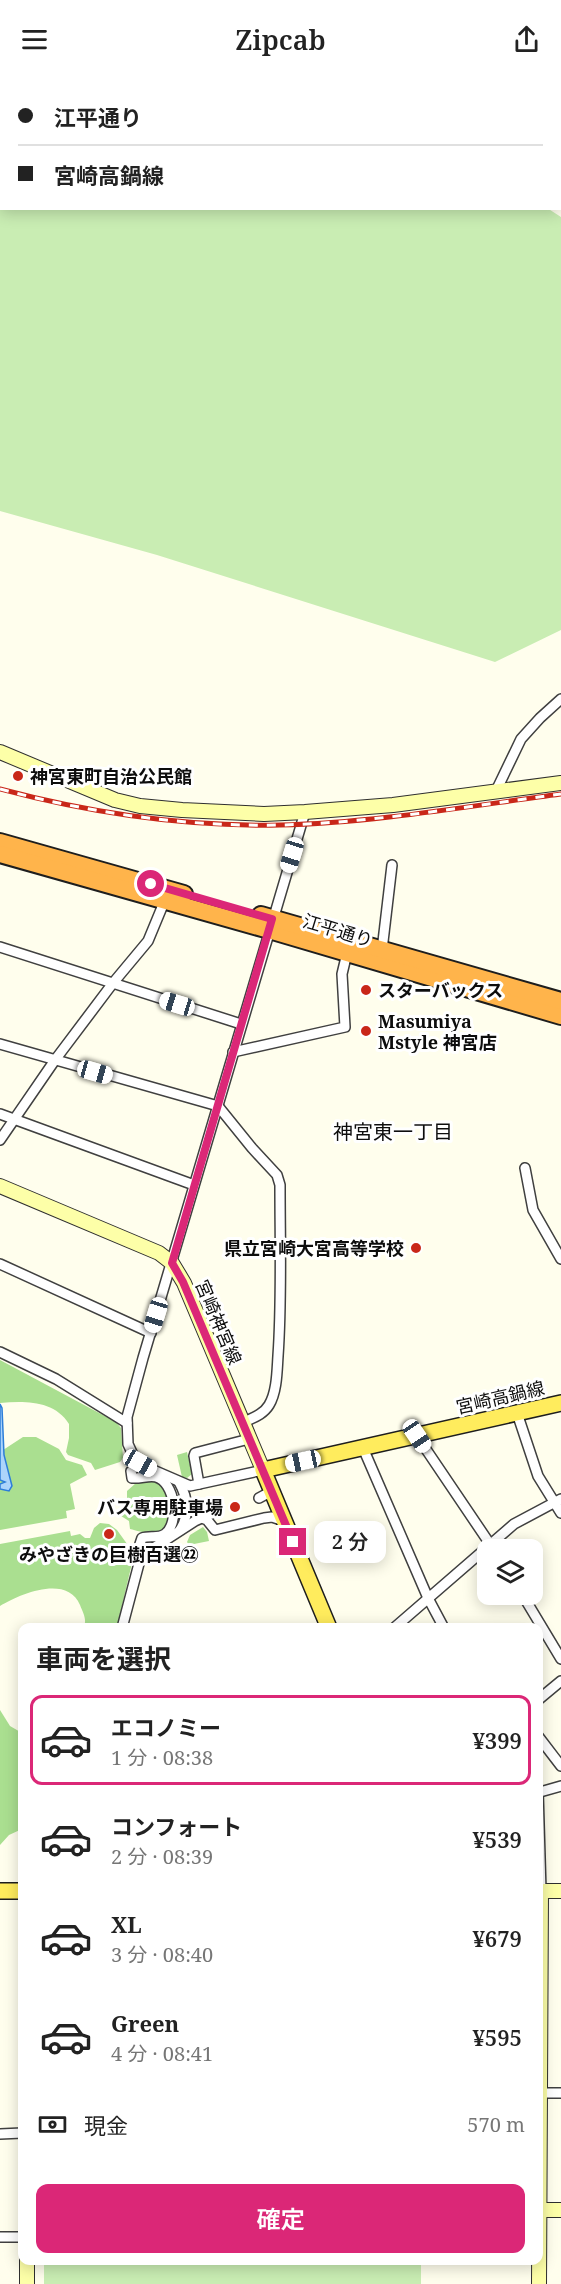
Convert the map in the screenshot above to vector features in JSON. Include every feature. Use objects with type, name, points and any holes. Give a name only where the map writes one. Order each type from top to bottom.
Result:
[{"type":"highway","name":"江平通り","points":[[0,842],[271,924],[346,953],[561,1016]]},
{"type":"highway","name":"江平通り","points":[[0,854],[165,900],[382,950],[561,1001]]},
{"type":"main road","name":"宮崎高鍋線","points":[[263,1470],[561,1402]]},
{"type":"main road","points":[[263,1470],[265,1495],[284,1521],[327,1623]]},
{"type":"main road","points":[[0,1891],[18,1891]]},
{"type":"street","points":[[495,793],[521,739],[561,699]]},
{"type":"street","points":[[0,752],[115,800],[140,806],[264,814],[393,806],[561,783]]},
{"type":"street","points":[[263,1470],[195,1485],[179,1482],[137,1460],[128,1444],[127,1423],[194,1185],[305,812]]},
{"type":"street","points":[[382,950],[392,865]]},
{"type":"street","points":[[0,1140],[55,1060],[148,941],[165,900]]},
{"type":"street","points":[[0,947],[241,1024]]},
{"type":"street","points":[[233,1052],[345,1027],[342,974],[346,953]]},
{"type":"street","points":[[0,1044],[218,1106],[224,1116],[277,1175],[280,1185],[280,1324],[273,1394],[267,1408],[261,1414],[242,1423]]},
{"type":"street","points":[[0,1114],[194,1185]]},
{"type":"street","points":[[525,1168],[533,1210],[561,1259]]},
{"type":"street","points":[[0,1186],[159,1253],[172,1263]]},
{"type":"street","name":"宮崎神宮線","points":[[172,1263],[183,1282],[263,1470]]},
{"type":"street","points":[[0,1264],[151,1333]]},
{"type":"street","points":[[0,1352],[56,1379],[127,1423]]},
{"type":"street","points":[[517,1413],[538,1476],[557,1501],[561,1513]]},
{"type":"street","points":[[417,1436],[487,1539]]},
{"type":"street","points":[[195,1485],[195,1453],[249,1439]]},
{"type":"street","points":[[363,1448],[428,1598],[441,1623]]},
{"type":"street","points":[[137,1460],[131,1471],[132,1478],[154,1476],[160,1479],[169,1491],[174,1516],[172,1526],[161,1537],[142,1538],[140,1544],[147,1552]]},
{"type":"street","points":[[178,1532],[185,1521],[188,1507],[185,1492],[179,1482]]},
{"type":"street","points":[[500,1539],[514,1524],[557,1501]]},
{"type":"street","points":[[123,1623],[140,1558],[178,1532],[213,1513]]},
{"type":"street","points":[[202,1518],[207,1520],[215,1530],[264,1518],[272,1517],[284,1521]]},
{"type":"street","points":[[400,1623],[477,1559]]},
{"type":"street","points":[[529,1605],[539,1623]]},
{"type":"street","points":[[543,1629],[561,1659]]},
{"type":"street","points":[[543,1696],[561,1681]]},
{"type":"street","points":[[543,1743],[561,1766]]},
{"type":"street","points":[[543,1790],[561,1786]]},
{"type":"street","points":[[543,1890],[561,1891]]},
{"type":"street","points":[[543,2093],[561,2093]]},
{"type":"street","points":[[0,2134],[18,2133]]},
{"type":"street","points":[[543,2210],[561,2210]]},
{"type":"street","points":[[0,2237],[18,2237]]},
{"type":"street","points":[[27,2265],[27,2284]]},
{"type":"street","points":[[539,2265],[539,2284]]},
{"type":"green space","points":[[0,210],[550,210],[561,217],[561,630],[495,662],[157,555],[0,511]]},
{"type":"green space","points":[[0,1360],[116,1422],[121,1428],[123,1458],[120,1462],[95,1470],[91,1463],[68,1455],[66,1452],[69,1424],[55,1410],[28,1402],[0,1403]]},
{"type":"green space","points":[[23,1437],[36,1437],[59,1449],[66,1460],[82,1465],[87,1475],[70,1484],[75,1509],[66,1511],[67,1518],[0,1530],[0,1452]]},
{"type":"green space","points":[[187,1452],[192,1474],[187,1478],[182,1477],[177,1455]]},
{"type":"green space","points":[[144,1480],[158,1483],[166,1493],[168,1501],[167,1523],[164,1529],[155,1533],[130,1529],[129,1521],[121,1516],[120,1508],[127,1500],[127,1491],[136,1483]]},
{"type":"green space","points":[[100,1523],[109,1524],[117,1530],[130,1548],[132,1563],[118,1623],[85,1623],[80,1605],[74,1596],[65,1590],[43,1589],[19,1596],[0,1606],[0,1544],[70,1531],[71,1536],[80,1534],[85,1538],[90,1538],[94,1528]]},
{"type":"green space","points":[[203,1527],[209,1541],[189,1545],[187,1542],[190,1535]]},
{"type":"green space","points":[[0,1710],[10,1726],[18,1731],[18,1831],[9,1835],[0,1845]]},
{"type":"green space","points":[[44,2265],[421,2265],[421,2284],[44,2284]]},
{"type":"water","points":[[0,1404],[4,1455],[12,1486],[9,1491],[0,1489],[0,1484],[5,1482],[0,1480]]},
{"type":"railway","points":[[0,789],[68,805],[138,817],[245,825],[350,821],[561,794]]},
{"type":"place","name":"神宮東町自治公民館","points":[[18,776]]},
{"type":"place","name":"スターバックス","points":[[366,990]]},
{"type":"place","name":"Masumiya Mstyle 神宮店","points":[[366,1031]]},
{"type":"place","name":"県立宮崎大宮高等学校","points":[[416,1248]]},
{"type":"place","name":"バス専用駐車場","points":[[235,1507]]},
{"type":"place","name":"みやざきの巨樹百選㉒","points":[[109,1534]]},
{"type":"district","name":"神宮東一丁目","points":[[393,1131]]},
{"type":"route","points":[[151,884],[272,919],[172,1263],[183,1282],[293,1542]]}]
